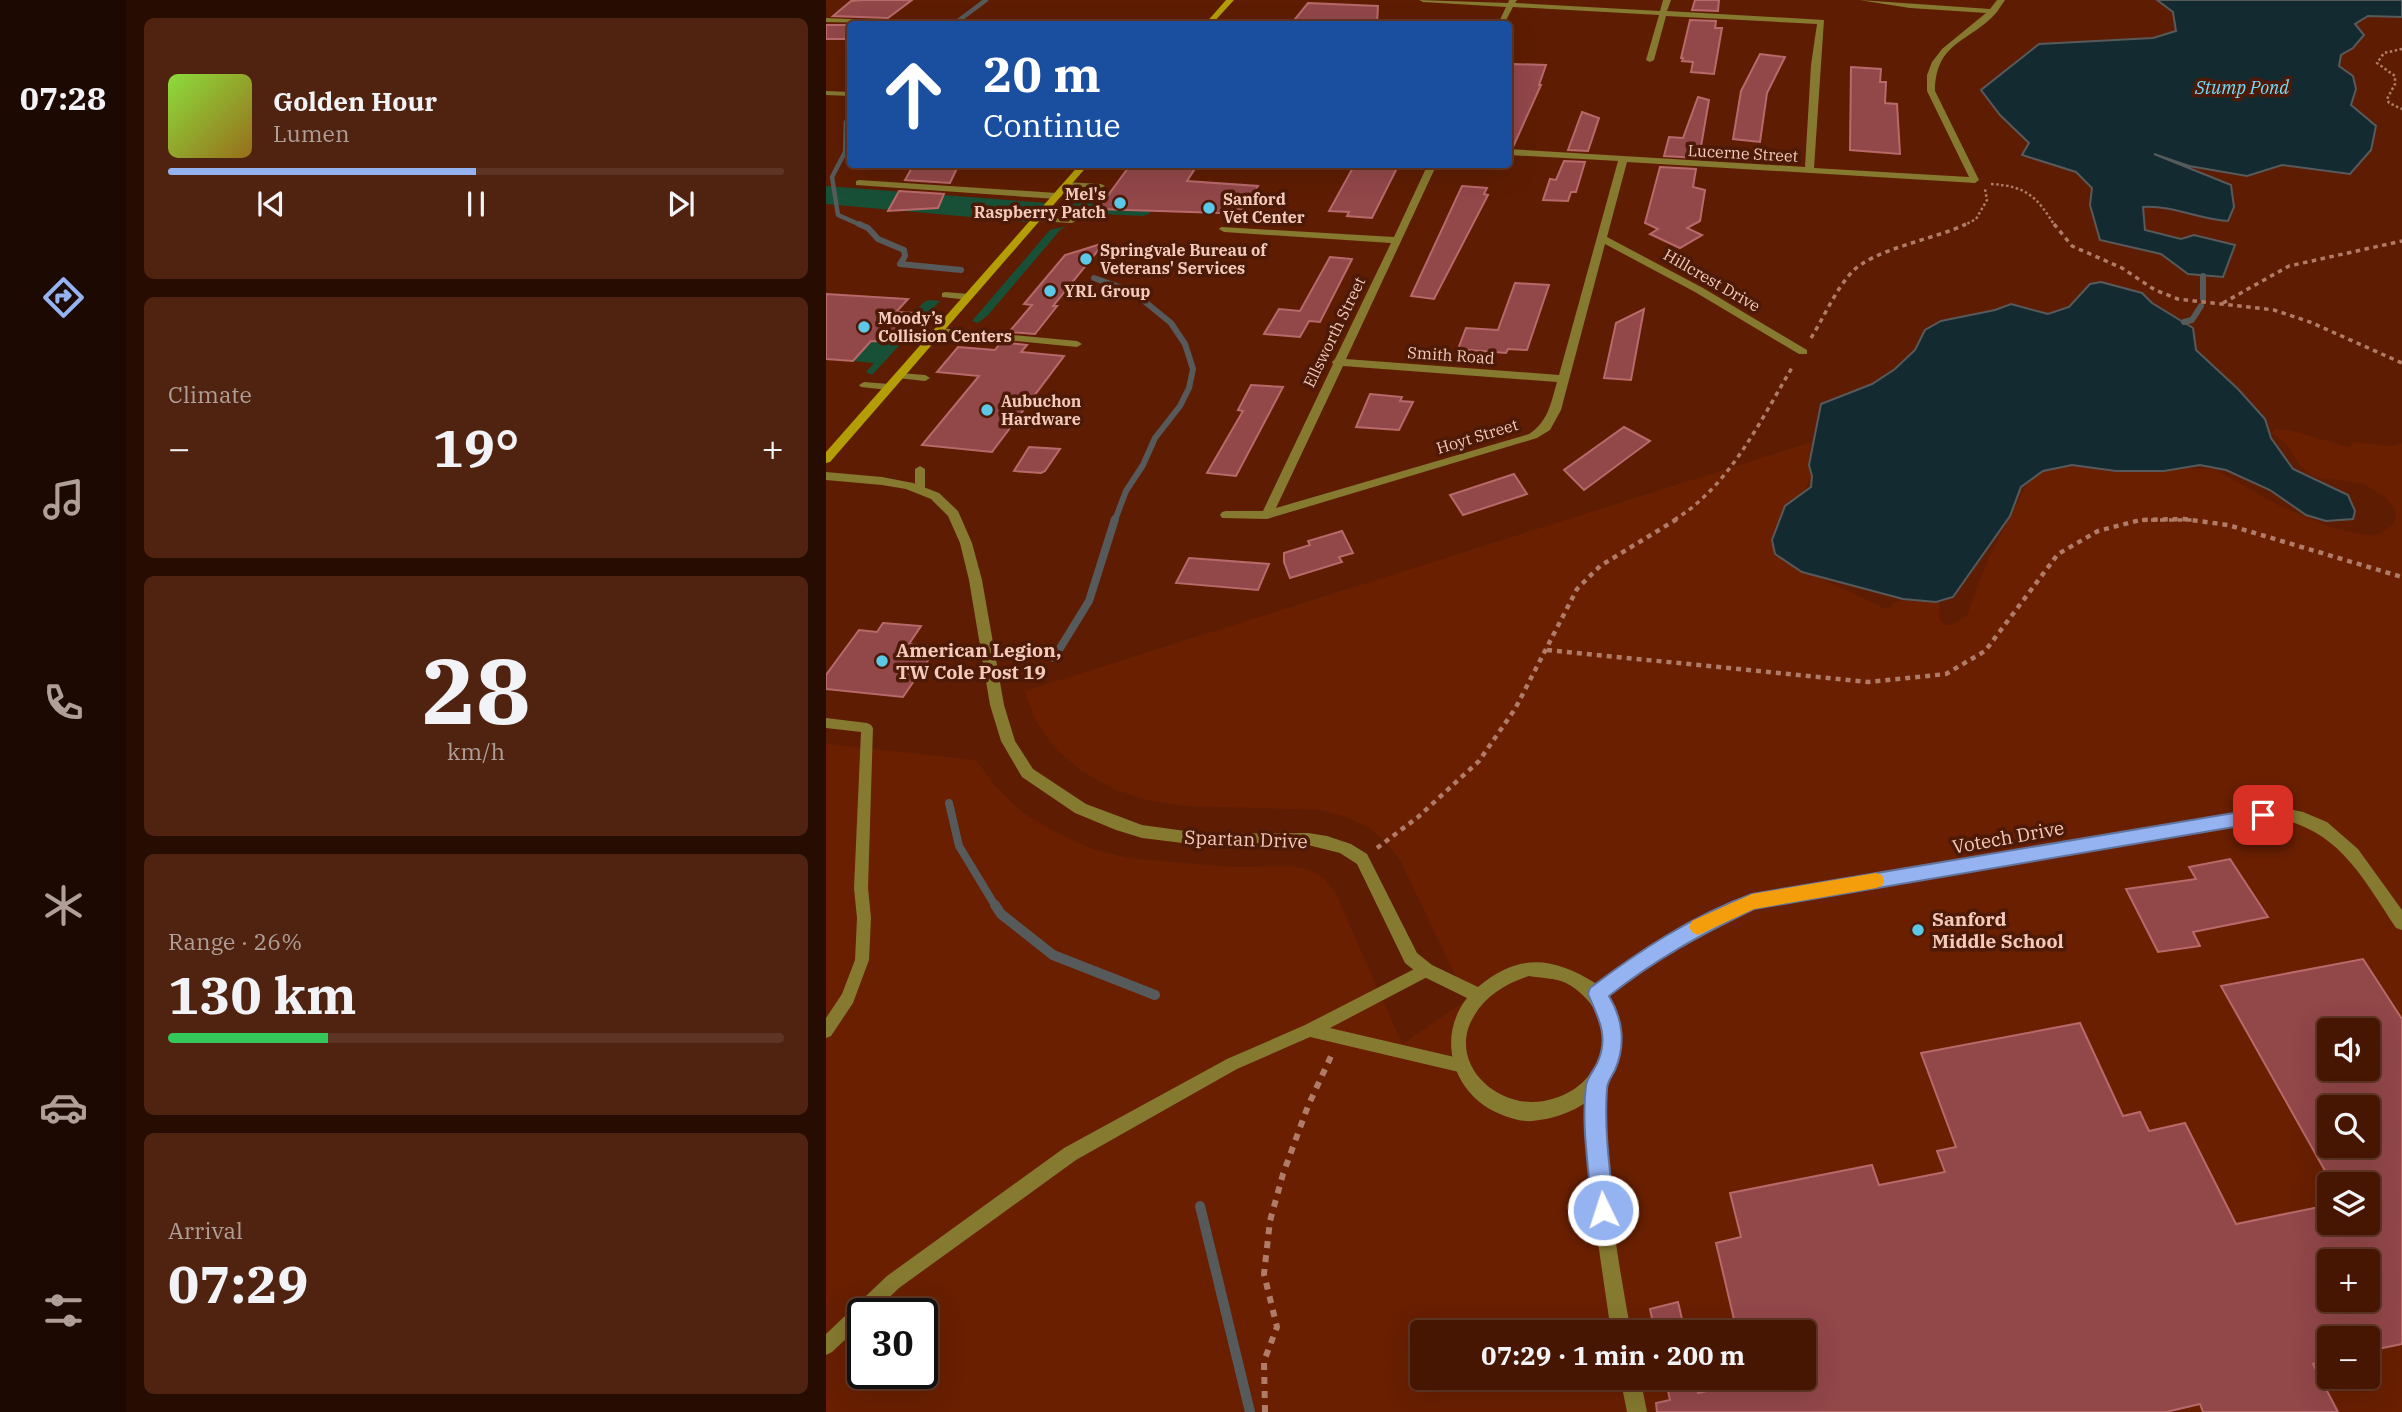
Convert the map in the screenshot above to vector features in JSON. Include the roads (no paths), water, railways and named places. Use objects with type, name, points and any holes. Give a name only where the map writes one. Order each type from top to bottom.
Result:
[{"type":"main road","points":[[1211,21],[1230,0]]},
{"type":"main road","points":[[826,459],[1081,168]]},
{"type":"street","points":[[1423,0],[1512,2],[1821,22],[1815,65],[1809,171]]},
{"type":"street","points":[[1650,60],[1667,0]]},
{"type":"street","points":[[1863,0],[1994,11],[2001,0]]},
{"type":"street","points":[[1502,21],[1512,2]]},
{"type":"street","name":"Lucerne Street","points":[[1512,152],[1975,180],[1931,91],[1929,75],[1940,53],[1994,11]]},
{"type":"street","points":[[826,20],[849,21]]},
{"type":"street","points":[[826,93],[847,94]]},
{"type":"street","name":"Hoyt Street","points":[[1226,515],[1266,515],[1533,436],[1549,423],[1603,239],[1623,160]]},
{"type":"street","name":"Ellsworth Street","points":[[1266,515],[1431,168]]},
{"type":"street","points":[[859,183],[1057,196]]},
{"type":"street","points":[[1224,229],[1396,240]]},
{"type":"street","name":"Hillcrest Drive","points":[[1603,239],[1699,290],[1803,352]]},
{"type":"street","points":[[939,331],[987,332],[1077,344]]},
{"type":"street","name":"Smith Road","points":[[1337,362],[1563,379]]},
{"type":"street","name":"Spartan Drive","points":[[826,476],[878,480],[920,490],[949,507],[965,537],[982,616],[995,701],[1013,752],[1024,770],[1054,793],[1095,817],[1150,833],[1206,840],[1315,840],[1340,845],[1362,859],[1410,958],[1426,971]]},
{"type":"street","name":"Votech Drive","points":[[1597,994],[1642,959],[1687,932],[1752,902],[2281,813],[2308,819],[2330,830],[2353,854],[2402,923]]},
{"type":"street","points":[[1530,968],[1567,973],[1597,994],[1607,1010],[1612,1028],[1612,1047],[1607,1066],[1597,1083],[1582,1097],[1564,1107],[1544,1112],[1523,1112],[1503,1107],[1485,1097],[1472,1082],[1463,1066],[1459,1047],[1461,1028],[1478,995],[1510,973],[1530,968]]},
{"type":"street","points":[[1426,971],[1478,995]]},
{"type":"street","points":[[1597,1083],[1596,1130],[1606,1257],[1619,1320]]},
{"type":"street","points":[[1633,1390],[1637,1412]]},
{"type":"lane","points":[[1068,184],[1101,186]]},
{"type":"lane","points":[[1037,219],[1072,221]]},
{"type":"lane","points":[[945,295],[969,297]]},
{"type":"lane","points":[[900,376],[925,378]]},
{"type":"lane","points":[[864,385],[889,387]]},
{"type":"lane","points":[[920,469],[920,490]]},
{"type":"lane","points":[[826,1031],[848,998],[862,960],[861,888],[867,728],[831,724]]},
{"type":"lane","points":[[826,1346],[893,1282],[1070,1154],[1232,1064],[1310,1030],[1426,971]]},
{"type":"lane","points":[[1310,1030],[1463,1066]]},
{"type":"water","name":"Stump Pond","points":[[2157,0],[2402,0],[2402,17],[2368,16],[2355,24],[2364,35],[2353,48],[2341,55],[2339,66],[2353,76],[2356,89],[2351,105],[2376,126],[2371,150],[2350,174],[2282,165],[2247,176],[2189,166],[2154,154],[2231,185],[2234,207],[2228,221],[2165,208],[2143,207],[2145,230],[2181,239],[2194,235],[2235,245],[2223,277],[2188,274],[2161,254],[2100,240],[2090,205],[2092,188],[2076,172],[2022,155],[2029,143],[2000,115],[1981,90],[2039,44],[2153,38],[2176,31],[2173,12]]},
{"type":"water","points":[[2101,282],[2142,293],[2152,303],[2193,328],[2196,350],[2238,389],[2265,419],[2271,438],[2293,469],[2348,495],[2355,511],[2353,519],[2326,521],[2306,515],[2270,490],[2226,470],[2200,465],[2164,471],[2116,471],[2072,465],[2043,471],[2021,487],[2010,516],[1953,597],[1936,602],[1903,599],[1802,572],[1775,554],[1772,540],[1785,506],[1811,487],[1809,465],[1821,404],[1872,384],[1895,369],[1915,350],[1925,330],[1941,321],[2011,304],[2048,314],[2069,307],[2090,284]]},
{"type":"waterway","points":[[958,21],[986,0]]},
{"type":"waterway","points":[[847,120],[845,152],[832,177],[838,215],[863,226]]},
{"type":"waterway","points":[[859,224],[868,228],[878,239],[904,250],[905,256],[900,264],[961,270]]},
{"type":"waterway","points":[[2203,276],[2203,299]]},
{"type":"waterway","points":[[1094,278],[1133,292],[1171,323],[1185,344],[1193,369],[1189,388],[1180,406],[1155,438],[1143,465],[1126,491],[1115,520]]},
{"type":"waterway","points":[[2184,322],[2192,320],[2201,306]]},
{"type":"waterway","points":[[1054,658],[1089,601],[1115,519]]},
{"type":"waterway","points":[[949,803],[959,846],[996,907]]},
{"type":"waterway","points":[[995,905],[1001,914],[1053,955],[1155,995]]},
{"type":"waterway","points":[[1200,1206],[1250,1412]]},
{"type":"place","name":"Mel's Raspberry Patch","points":[[1120,203]]},
{"type":"place","name":"Sanford Vet Center","points":[[1209,208]]},
{"type":"place","name":"Springvale Bureau of Veterans' Services","points":[[1086,259]]},
{"type":"place","name":"YRL Group","points":[[1050,291]]},
{"type":"place","name":"Moody’s Collision Centers","points":[[864,327]]},
{"type":"place","name":"Aubuchon Hardware","points":[[987,410]]},
{"type":"place","name":"American Legion, TW Cole Post 19","points":[[882,661]]},
{"type":"place","name":"Sanford Middle School","points":[[1918,930]]}]
